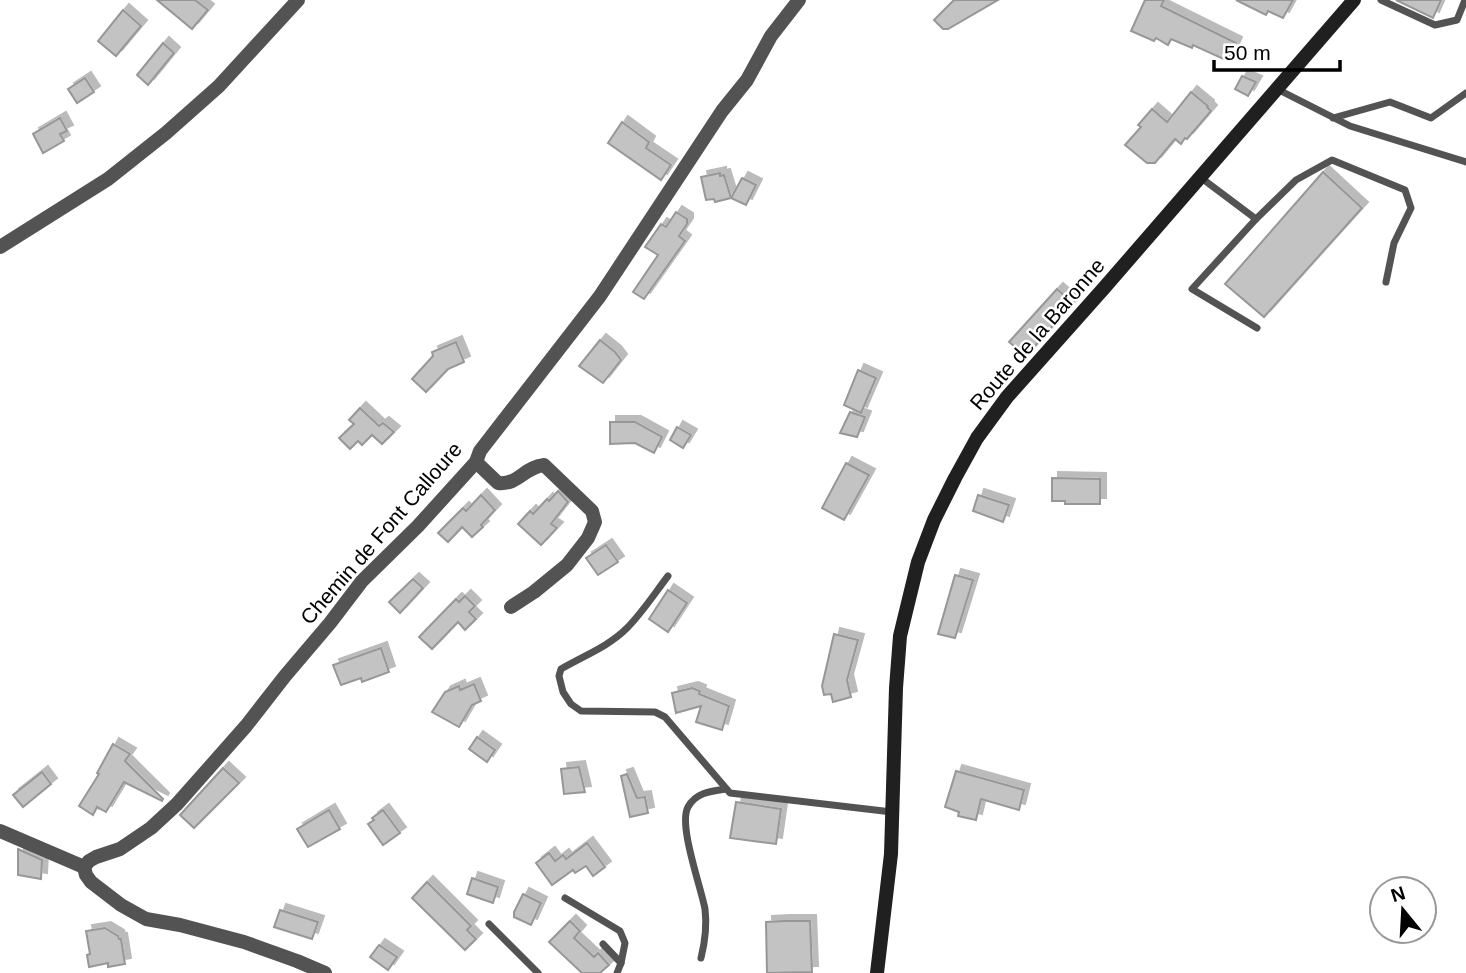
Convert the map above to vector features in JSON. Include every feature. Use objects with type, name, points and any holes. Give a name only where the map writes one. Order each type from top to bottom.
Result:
[{"type":"main road","name":"Route de la Baronne","points":[[877,973],[891,854],[900,636],[918,562],[934,520],[977,438],[1007,397],[1354,0]]},
{"type":"street","points":[[0,247],[108,179],[166,133],[219,86],[298,0]]},
{"type":"street","name":"Chemin de Font Calloure","points":[[84,867],[89,861],[120,849],[151,828],[177,804],[238,735],[362,581],[476,462],[480,451],[600,296],[722,111],[747,80],[771,36],[799,0]]},
{"type":"street","points":[[476,462],[498,483],[509,484],[530,469],[544,465],[592,511],[595,522],[588,538],[567,565],[511,607]]},
{"type":"street","points":[[0,831],[84,867],[91,882],[121,905],[146,919],[244,942],[325,973]]},
{"type":"lane","points":[[1381,0],[1436,25],[1457,20],[1465,0]]},
{"type":"lane","points":[[1277,89],[1350,126],[1466,162]]},
{"type":"lane","points":[[1333,118],[1390,102],[1431,118],[1466,93]]},
{"type":"lane","points":[[1257,328],[1192,289],[1296,180],[1332,160],[1405,190],[1411,208],[1394,243],[1386,282]]},
{"type":"lane","points":[[1200,177],[1256,219]]},
{"type":"lane","points":[[668,576],[626,629],[594,653],[561,669],[559,676],[563,692],[570,704],[581,711],[655,712],[665,717],[730,793],[892,812]]},
{"type":"lane","points":[[701,958],[705,944],[705,910],[686,828],[687,807],[702,793],[726,789]]},
{"type":"lane","points":[[565,898],[620,931],[625,943],[617,973]]},
{"type":"lane","points":[[489,924],[538,973]]},
{"type":"lane","points":[[603,944],[621,963]]},
{"type":"building","points":[[157,0],[195,0],[208,10],[192,29]]},
{"type":"building","points":[[954,0],[998,0],[948,29],[943,29],[934,20]]},
{"type":"building","points":[[1145,0],[1164,0],[1161,6],[1236,43],[1228,61],[1193,45],[1192,48],[1171,39],[1168,45],[1156,38],[1154,41],[1131,31]]},
{"type":"building","points":[[1236,0],[1293,0],[1283,18],[1268,11],[1266,15]]},
{"type":"building","points":[[1396,0],[1441,0],[1433,18]]},
{"type":"building","points":[[123,10],[141,26],[116,56],[98,41]]},
{"type":"building","points":[[163,43],[174,53],[148,85],[137,75]]},
{"type":"building","points":[[1242,76],[1256,82],[1248,96],[1235,89]]},
{"type":"building","points":[[85,78],[94,92],[77,103],[68,89]]},
{"type":"building","points":[[1191,92],[1211,111],[1181,144],[1175,139],[1155,163],[1147,163],[1125,145],[1152,109],[1167,122]]},
{"type":"building","points":[[60,118],[67,131],[60,134],[64,141],[43,153],[33,134]]},
{"type":"building","points":[[622,122],[649,142],[646,148],[671,165],[661,180],[608,143]]},
{"type":"building","points":[[1323,172],[1362,208],[1264,317],[1225,284]]},
{"type":"building","points":[[720,173],[720,176],[724,175],[731,198],[715,202],[714,199],[706,200],[701,177]]},
{"type":"building","points":[[742,178],[756,185],[746,205],[731,198]]},
{"type":"building","points":[[676,212],[687,219],[687,224],[679,236],[685,241],[644,299],[633,292],[658,255],[645,247],[661,224],[666,227]]},
{"type":"building","points":[[1057,289],[1073,303],[1026,356],[1009,342]]},
{"type":"building","points":[[600,340],[621,360],[603,383],[579,366]]},
{"type":"building","points":[[456,342],[464,362],[448,369],[426,392],[412,379],[433,356],[432,352]]},
{"type":"building","points":[[858,370],[876,378],[861,413],[844,405]]},
{"type":"building","points":[[360,408],[379,426],[383,423],[394,432],[382,444],[372,435],[362,445],[358,441],[350,449],[339,438],[354,424],[349,420]]},
{"type":"building","points":[[850,412],[865,417],[857,437],[840,433]]},
{"type":"building","points":[[610,422],[635,422],[662,437],[654,453],[635,443],[610,444]]},
{"type":"building","points":[[677,427],[691,435],[683,448],[670,440]]},
{"type":"building","points":[[846,463],[869,475],[844,520],[822,508]]},
{"type":"building","points":[[1052,478],[1100,479],[1100,504],[1065,504],[1065,501],[1052,501]]},
{"type":"building","points":[[558,491],[568,502],[551,524],[557,528],[541,545],[518,524],[530,511],[533,514]]},
{"type":"building","points":[[481,495],[495,510],[472,537],[462,527],[448,542],[438,533],[463,508],[466,511]]},
{"type":"building","points":[[978,495],[1009,505],[1003,522],[973,511]]},
{"type":"building","points":[[606,545],[618,562],[598,575],[586,558]]},
{"type":"building","points":[[955,575],[973,580],[955,638],[938,634]]},
{"type":"building","points":[[413,579],[423,588],[400,613],[389,602]]},
{"type":"building","points":[[668,590],[687,603],[668,632],[649,619]]},
{"type":"building","points":[[465,596],[475,606],[469,612],[476,619],[465,630],[458,622],[432,649],[419,637],[456,599],[459,602]]},
{"type":"building","points":[[834,634],[858,640],[847,680],[851,697],[833,702],[831,694],[824,695],[822,686]]},
{"type":"building","points":[[381,648],[389,672],[362,682],[361,678],[341,685],[333,665]]},
{"type":"building","points":[[474,684],[481,701],[472,705],[459,727],[432,712],[445,692]]},
{"type":"building","points":[[692,688],[700,691],[699,694],[729,706],[722,730],[696,722],[701,706],[676,713],[672,693]]},
{"type":"building","points":[[477,737],[495,750],[487,762],[469,749]]},
{"type":"building","points":[[113,744],[130,754],[125,761],[162,801],[124,782],[106,812],[97,807],[93,815],[79,806],[99,774],[97,773]]},
{"type":"building","points":[[579,767],[585,792],[564,794],[561,769]]},
{"type":"building","points":[[223,768],[239,783],[194,828],[180,815]]},
{"type":"building","points":[[956,771],[1024,790],[1019,810],[981,799],[976,820],[958,816],[959,812],[945,807]]},
{"type":"building","points":[[42,772],[51,784],[23,807],[13,795]]},
{"type":"building","points":[[627,774],[637,798],[645,797],[648,813],[630,817],[621,776]]},
{"type":"building","points":[[736,802],[781,809],[776,844],[730,838]]},
{"type":"building","points":[[329,810],[340,829],[308,847],[297,829]]},
{"type":"building","points":[[383,810],[400,833],[383,845],[368,824]]},
{"type":"building","points":[[587,843],[605,867],[593,876],[586,866],[575,873],[573,870],[552,885],[536,863],[549,853],[555,861],[563,855],[566,859]]},
{"type":"building","points":[[18,849],[42,860],[41,879],[18,875]]},
{"type":"building","points":[[472,878],[498,887],[493,903],[467,894]]},
{"type":"building","points":[[427,882],[471,926],[467,930],[476,939],[465,950],[412,898]]},
{"type":"building","points":[[523,894],[541,903],[531,925],[514,917]]},
{"type":"building","points":[[280,910],[318,922],[312,939],[274,927]]},
{"type":"building","points":[[570,921],[580,931],[574,938],[594,957],[598,953],[609,965],[600,973],[582,973],[549,942]]},
{"type":"building","points":[[810,921],[812,972],[767,973],[766,922]]},
{"type":"building","points":[[105,928],[121,939],[125,964],[108,967],[108,963],[89,967],[86,931]]},
{"type":"building","points":[[379,945],[397,957],[388,970],[370,957]]}]
